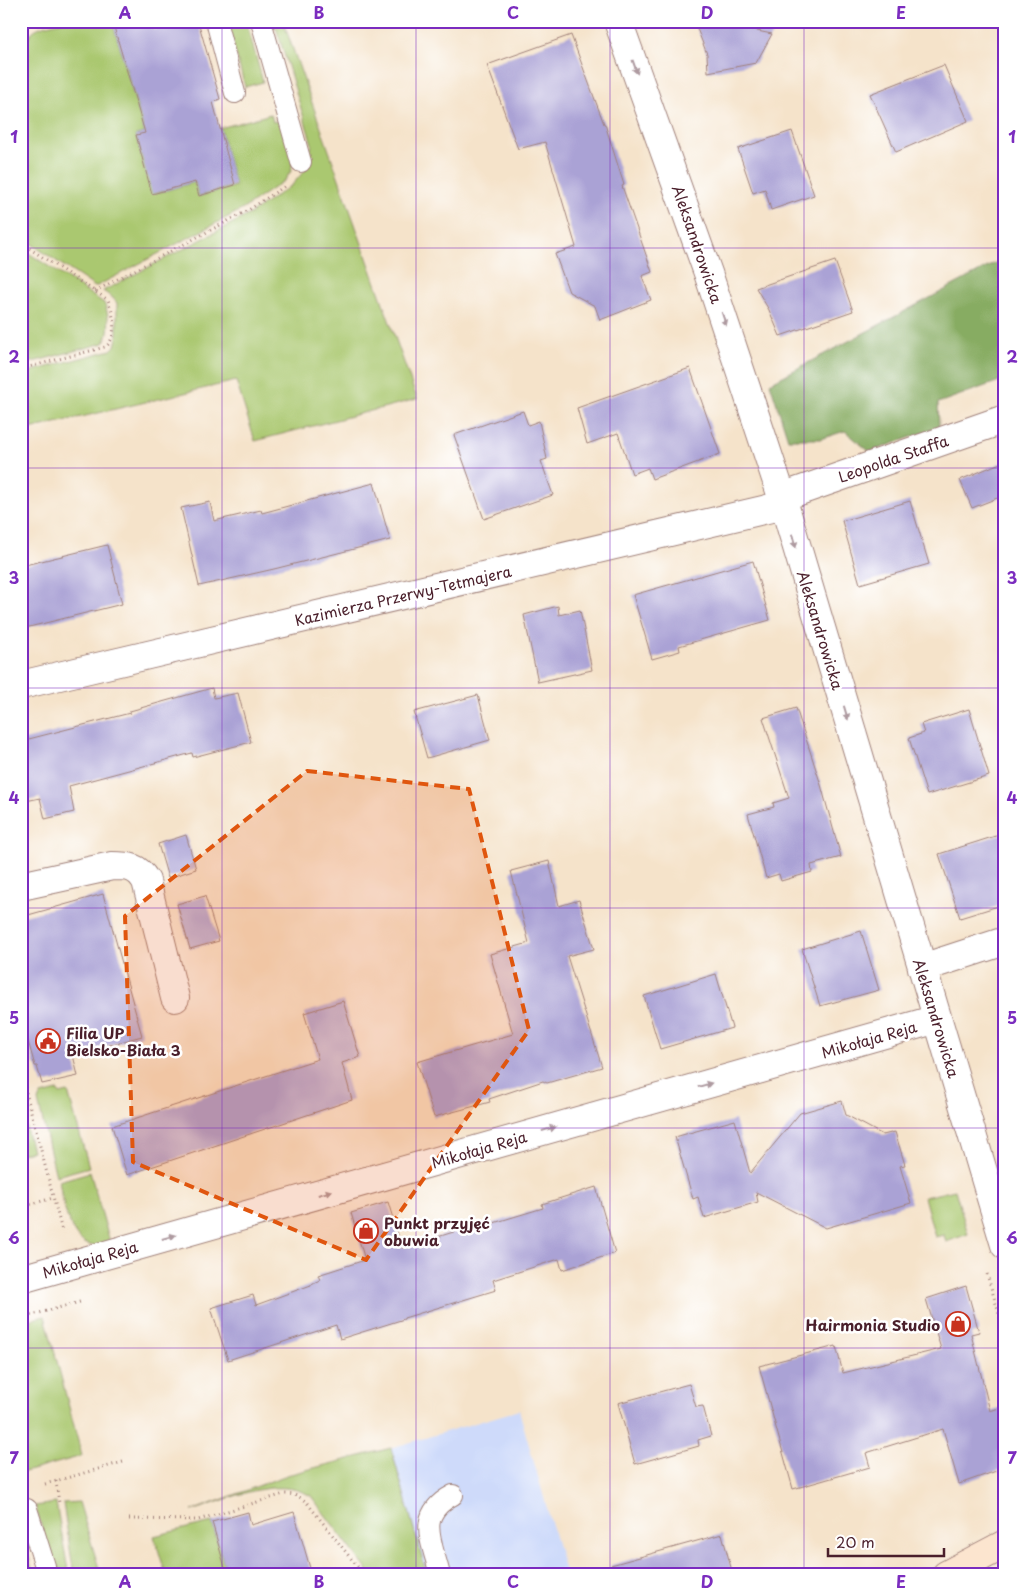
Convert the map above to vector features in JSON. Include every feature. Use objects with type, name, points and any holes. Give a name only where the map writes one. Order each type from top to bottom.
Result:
[{"type":"street","name":"Aleksandrowicka","points":[[618,21],[708,273],[783,501],[1005,1245]]},
{"type":"street","name":"Leopolda Staffa","points":[[783,501],[1005,419]]},
{"type":"street","name":"Kazimierza Przerwy-Tetmajera","points":[[21,685],[783,501]]},
{"type":"street","points":[[21,886],[112,866],[127,866],[140,872],[146,881],[174,998]]},
{"type":"street","points":[[922,968],[1005,941]]},
{"type":"street","name":"Mikołaja Reja","points":[[21,1279],[937,1020]]},
{"type":"street","points":[[946,1575],[1005,1544]]},
{"type":"lane","points":[[216,21],[236,93]]},
{"type":"lane","points":[[261,21],[300,162]]},
{"type":"lane","points":[[440,1575],[428,1529],[430,1516],[442,1501],[453,1495]]},
{"type":"lane","points":[[27,1509],[45,1566],[46,1575]]},
{"type":"path","points":[[95,290],[247,211],[286,185],[295,176],[300,162]]},
{"type":"path","points":[[21,243],[108,300],[113,315],[112,340],[105,347],[21,369]]},
{"type":"path","points":[[22,1072],[71,1264]]},
{"type":"path","points":[[21,1206],[53,1198]]},
{"type":"path","points":[[21,1318],[80,1302]]},
{"type":"path","points":[[38,1486],[123,1462]]},
{"type":"path","points":[[129,1519],[198,1520],[284,1494],[300,1496],[364,1575]]},
{"type":"highlighted area","points":[[307,771],[469,789],[529,1030],[366,1260],[133,1162],[125,916]]},
{"type":"shaded area","points":[[519,1410],[566,1575],[427,1575],[391,1448]]},
{"type":"green space","points":[[63,21],[132,21],[114,27],[145,133],[136,135],[153,194],[195,182],[199,196],[235,186],[220,128],[271,114],[273,122],[282,120],[293,160],[291,171],[285,180],[243,209],[95,287],[21,237],[21,72],[25,51],[32,32],[43,26]]},
{"type":"green space","points":[[227,21],[246,21],[263,82],[245,87]]},
{"type":"green space","points":[[274,21],[283,21],[417,399],[255,441],[236,381],[21,431],[21,374],[111,350],[115,346],[117,338],[117,303],[103,291],[250,214],[292,185],[306,169],[312,144]]},
{"type":"green space","points":[[1005,207],[1005,379],[938,403],[939,427],[870,452],[845,431],[820,439],[788,439],[770,383],[999,261]]},
{"type":"green space","points":[[21,248],[104,303],[109,323],[108,334],[104,343],[21,365]]},
{"type":"green space","points":[[58,1091],[60,1094],[68,1092],[89,1167],[56,1176],[38,1101],[41,1095]]},
{"type":"green space","points":[[21,1108],[32,1151],[21,1154]]},
{"type":"green space","points":[[90,1172],[110,1242],[100,1246],[89,1245],[74,1232],[69,1222],[59,1181]]},
{"type":"green space","points":[[955,1190],[968,1234],[946,1242],[944,1235],[935,1237],[924,1197]]},
{"type":"green space","points":[[45,1316],[82,1456],[21,1473],[21,1322]]},
{"type":"green space","points":[[391,1448],[427,1575],[371,1575],[311,1496],[298,1490],[268,1488],[252,1491],[192,1511],[287,1475]]},
{"type":"green space","points":[[79,1502],[101,1575],[74,1575],[63,1503]]},
{"type":"green space","points":[[56,1503],[69,1575],[57,1575],[35,1506]]},
{"type":"green space","points":[[212,1522],[227,1575],[166,1575],[154,1536]]},
{"type":"green space","points":[[21,1525],[33,1574],[32,1575],[21,1575]]},
{"type":"building","points":[[132,21],[151,21],[153,30],[184,21],[198,21],[220,99],[213,102],[235,185],[199,196],[195,182],[152,194],[136,135],[145,133],[114,27]]},
{"type":"building","points":[[694,21],[753,21],[757,31],[772,34],[756,63],[708,72],[707,54]]},
{"type":"building","points":[[571,35],[605,124],[624,185],[622,186],[652,272],[642,276],[651,300],[600,320],[595,306],[569,292],[555,254],[576,247],[545,142],[518,149],[487,65]]},
{"type":"building","points":[[944,65],[968,121],[896,152],[870,94]]},
{"type":"building","points":[[792,131],[814,195],[771,210],[765,189],[753,193],[738,149]]},
{"type":"building","points":[[835,261],[853,311],[780,336],[769,310],[756,288]]},
{"type":"building","points":[[690,368],[720,454],[652,479],[648,468],[632,474],[618,433],[587,444],[577,408]]},
{"type":"building","points":[[523,411],[528,425],[539,421],[547,459],[541,461],[553,495],[484,519],[454,435]]},
{"type":"building","points":[[1005,461],[1005,495],[972,508],[960,480]]},
{"type":"building","points":[[374,483],[390,540],[199,586],[181,508],[210,502],[214,521],[261,510],[262,513]]},
{"type":"building","points":[[910,501],[929,564],[860,584],[842,521]]},
{"type":"building","points":[[107,545],[122,604],[21,629],[21,566]]},
{"type":"building","points":[[753,561],[770,620],[679,646],[680,651],[652,659],[633,595]]},
{"type":"building","points":[[558,606],[559,615],[580,610],[592,670],[538,682],[524,615]]},
{"type":"building","points":[[212,688],[214,698],[238,693],[251,742],[193,757],[192,753],[69,786],[74,812],[45,819],[40,798],[21,802],[21,741],[130,713],[130,711]]},
{"type":"building","points":[[478,695],[490,740],[427,758],[414,712]]},
{"type":"building","points":[[796,708],[821,785],[841,857],[811,865],[812,872],[781,881],[779,874],[766,878],[748,814],[774,807],[773,803],[789,798],[763,718]]},
{"type":"building","points":[[969,709],[989,776],[927,795],[909,738],[924,733],[921,724]]},
{"type":"building","points":[[1005,833],[1005,904],[960,918],[939,854]]},
{"type":"building","points":[[186,835],[196,869],[168,878],[158,844]]},
{"type":"building","points":[[549,861],[559,906],[579,900],[594,949],[567,956],[602,1067],[547,1083],[543,1081],[489,1099],[490,1102],[434,1117],[417,1062],[513,1034],[490,954],[529,943],[511,871]]},
{"type":"building","points":[[103,894],[142,1036],[73,1055],[78,1076],[42,1084],[21,1016],[21,917]]},
{"type":"building","points":[[205,896],[219,941],[190,949],[177,904]]},
{"type":"building","points":[[861,931],[879,990],[820,1006],[802,949]]},
{"type":"building","points":[[716,974],[732,1028],[660,1049],[644,996]]},
{"type":"building","points":[[343,1001],[360,1057],[342,1063],[352,1100],[127,1175],[112,1126],[318,1059],[304,1013]]},
{"type":"building","points":[[842,1101],[846,1115],[883,1135],[895,1132],[905,1165],[900,1166],[911,1203],[826,1228],[756,1192],[758,1202],[704,1218],[698,1197],[693,1199],[675,1137],[735,1120],[750,1173],[800,1113]]},
{"type":"building","points":[[596,1187],[615,1253],[562,1270],[559,1259],[493,1280],[496,1290],[340,1339],[336,1325],[228,1360],[211,1308],[253,1295],[256,1305],[311,1285],[320,1280],[318,1275],[365,1260],[351,1213],[388,1202],[402,1248],[476,1225],[477,1228],[543,1208],[542,1204]]},
{"type":"building","points":[[966,1286],[979,1332],[971,1334],[990,1411],[1005,1406],[1005,1468],[959,1484],[943,1429],[866,1453],[870,1467],[793,1489],[759,1366],[836,1346],[843,1373],[941,1349],[926,1299]]},
{"type":"building","points":[[689,1384],[696,1407],[703,1406],[711,1436],[698,1440],[699,1446],[635,1464],[618,1403]]},
{"type":"building","points":[[248,1512],[251,1525],[294,1512],[312,1575],[227,1575],[212,1522]]},
{"type":"building","points":[[722,1534],[733,1575],[612,1575],[611,1565]]},
{"type":"place","name":"Filia UP Bielsko-Biała 3","points":[[48,1041]]},
{"type":"place","name":"Punkt przyjęć obuwia","points":[[366,1231]]},
{"type":"place","name":"Hairmonia Studio","points":[[958,1324]]}]
